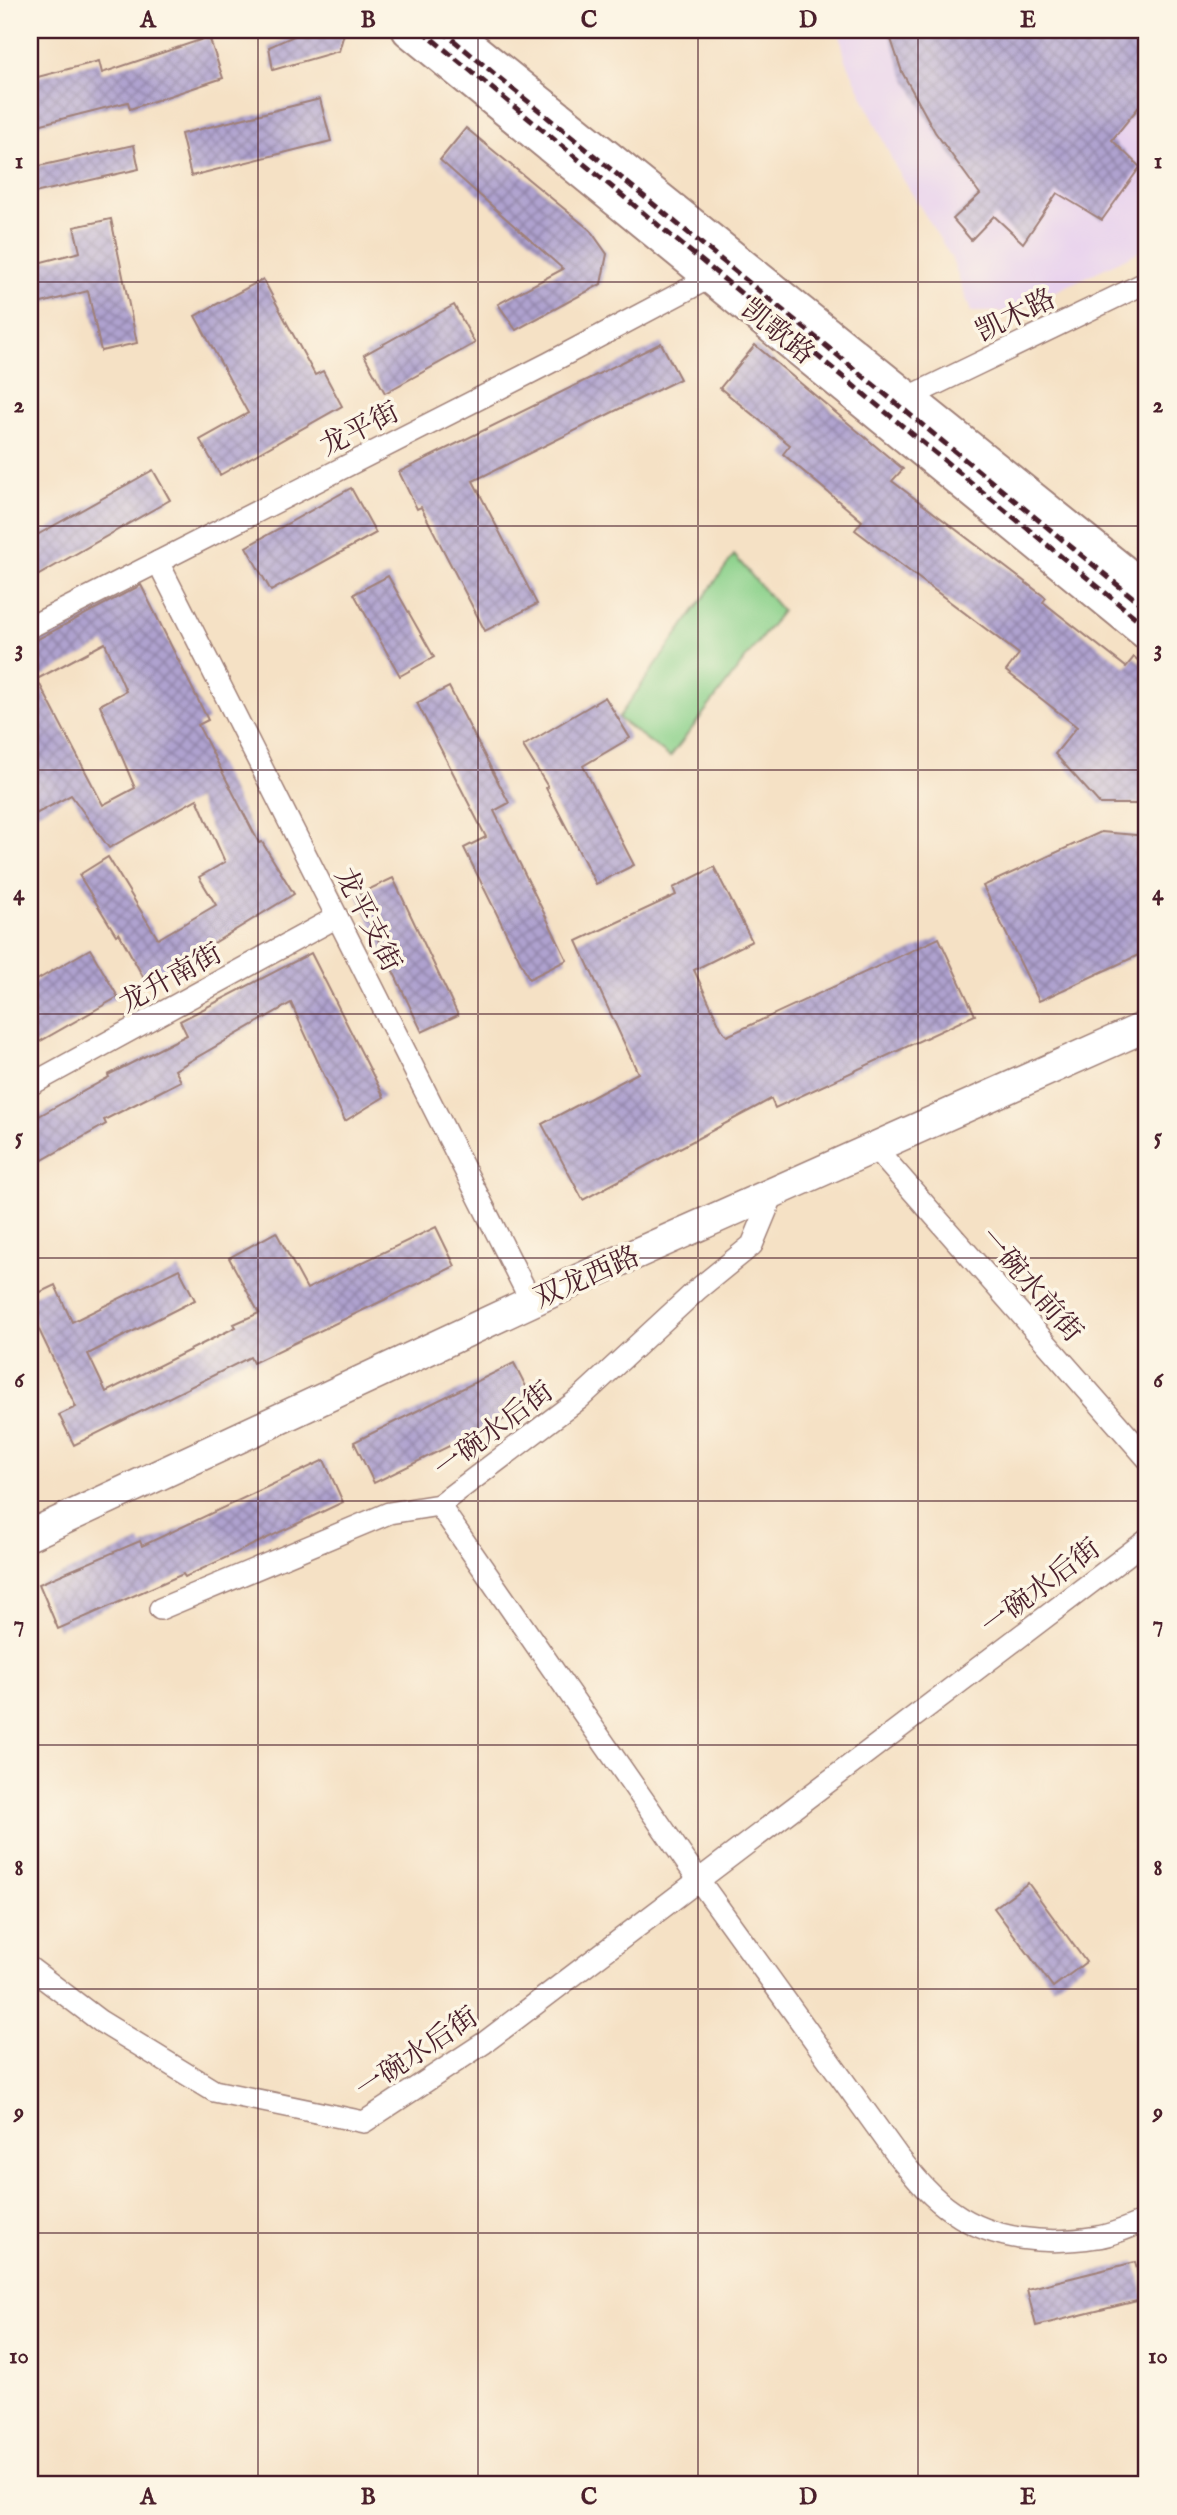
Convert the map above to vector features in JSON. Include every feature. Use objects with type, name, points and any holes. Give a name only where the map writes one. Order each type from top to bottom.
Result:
[{"type":"main road","name":"凯歌路","points":[[409,30],[1147,633]]},
{"type":"main road","name":"凯歌路","points":[[449,30],[1147,591]]},
{"type":"main road","name":"双龙西路","points":[[30,1535],[526,1293],[970,1082],[1147,1006]]},
{"type":"main road","name":"双龙西路","points":[[30,1514],[526,1293],[774,1192],[1147,1026]]},
{"type":"street","name":"龙平街","points":[[30,627],[549,363],[713,276]]},
{"type":"street","name":"凯木路","points":[[907,398],[1147,282]]},
{"type":"street","name":"龙平支街","points":[[158,562],[526,1293]]},
{"type":"street","name":"龙升南街","points":[[30,1085],[337,917]]},
{"type":"street","name":"一碗水前街","points":[[874,1148],[1147,1458]]},
{"type":"street","name":"一碗水后街","points":[[774,1192],[752,1245],[698,1289],[579,1399],[439,1505],[698,1879],[897,2155],[923,2187],[953,2213],[986,2229],[1035,2242],[1098,2237],[1147,2220]]},
{"type":"street","points":[[159,1609],[389,1513],[439,1505]]},
{"type":"street","name":"一碗水后街","points":[[30,1968],[100,2021],[214,2091],[364,2122],[484,2043],[1147,1540]]},
{"type":"shaded area","points":[[839,30],[1147,30],[1147,248],[1012,312],[971,312],[951,257],[895,166],[845,58]]},
{"type":"green space","points":[[734,555],[782,611],[670,757],[618,718]]},
{"type":"building","points":[[307,30],[345,30],[339,51],[273,70],[269,47]]},
{"type":"building","points":[[888,30],[1147,30],[1147,97],[1112,140],[1140,167],[1102,220],[1057,193],[1023,243],[994,216],[971,240],[953,219],[980,194],[935,132],[902,72]]},
{"type":"building","points":[[209,37],[223,78],[130,109],[128,102],[30,127],[30,79],[99,61],[102,73]]},
{"type":"building","points":[[320,99],[331,141],[191,176],[181,134]]},
{"type":"building","points":[[466,128],[590,230],[607,254],[601,284],[516,330],[498,304],[563,269],[440,160]]},
{"type":"building","points":[[134,145],[139,169],[30,194],[30,168]]},
{"type":"building","points":[[111,219],[137,343],[101,351],[88,291],[30,306],[30,265],[80,252],[74,227]]},
{"type":"building","points":[[263,279],[315,375],[323,371],[342,406],[220,475],[200,440],[248,413],[195,316]]},
{"type":"building","points":[[454,305],[475,343],[385,393],[364,355]]},
{"type":"building","points":[[661,343],[680,379],[473,481],[537,604],[485,631],[421,507],[417,509],[399,472]]},
{"type":"building","points":[[755,345],[903,469],[892,481],[1046,598],[1043,602],[1126,667],[1134,657],[1147,668],[1147,804],[1100,804],[1055,754],[1077,727],[1006,671],[1019,654],[855,530],[862,521],[783,454],[790,445],[720,388]]},
{"type":"building","points":[[153,470],[170,500],[30,580],[30,539]]},
{"type":"building","points":[[351,488],[376,533],[271,591],[246,547]]},
{"type":"building","points":[[388,576],[434,657],[400,676],[354,594]]},
{"type":"building","points":[[141,585],[208,720],[198,725],[259,843],[262,842],[294,894],[147,984],[119,933],[116,935],[79,875],[108,857],[158,939],[216,905],[199,877],[225,862],[197,799],[109,848],[71,795],[30,817],[30,643]],"holes":[[[105,643],[126,691],[100,705],[135,788],[103,805],[37,679]]]},
{"type":"building","points":[[449,687],[509,803],[494,811],[567,960],[529,979],[464,848],[486,837],[417,703]]},
{"type":"building","points":[[605,697],[630,738],[583,766],[634,865],[596,884],[546,788],[548,787],[523,746]]},
{"type":"building","points":[[1101,832],[1147,836],[1147,951],[1039,1001],[983,886]]},
{"type":"building","points":[[714,867],[752,941],[694,970],[727,1036],[939,938],[975,1015],[775,1108],[771,1099],[583,1200],[542,1124],[638,1073],[577,941],[676,895],[673,888]]},
{"type":"building","points":[[393,878],[458,1015],[422,1032],[357,895]]},
{"type":"building","points":[[90,949],[118,997],[30,1047],[30,984]]},
{"type":"building","points":[[311,953],[384,1097],[345,1121],[291,1003],[175,1070],[181,1081],[104,1120],[106,1124],[30,1167],[30,1121],[109,1077],[108,1075],[187,1035],[180,1021]]},
{"type":"building","points":[[436,1227],[455,1266],[253,1363],[250,1357],[74,1445],[59,1415],[76,1407],[30,1311],[30,1297],[55,1285],[72,1322],[179,1269],[195,1300],[88,1354],[106,1392],[259,1313],[229,1258],[276,1232],[307,1289]]},
{"type":"building","points":[[514,1363],[535,1404],[374,1483],[354,1442]]},
{"type":"building","points":[[324,1460],[343,1502],[185,1577],[183,1574],[58,1629],[39,1584],[140,1541],[142,1546]]},
{"type":"building","points":[[1028,1883],[1086,1962],[1053,1987],[994,1908]]},
{"type":"building","points":[[1135,2262],[1145,2299],[1036,2326],[1027,2289]]},
{"type":"railway","points":[[421,30],[1147,627]]},
{"type":"railway","points":[[441,30],[1147,609]]}]
